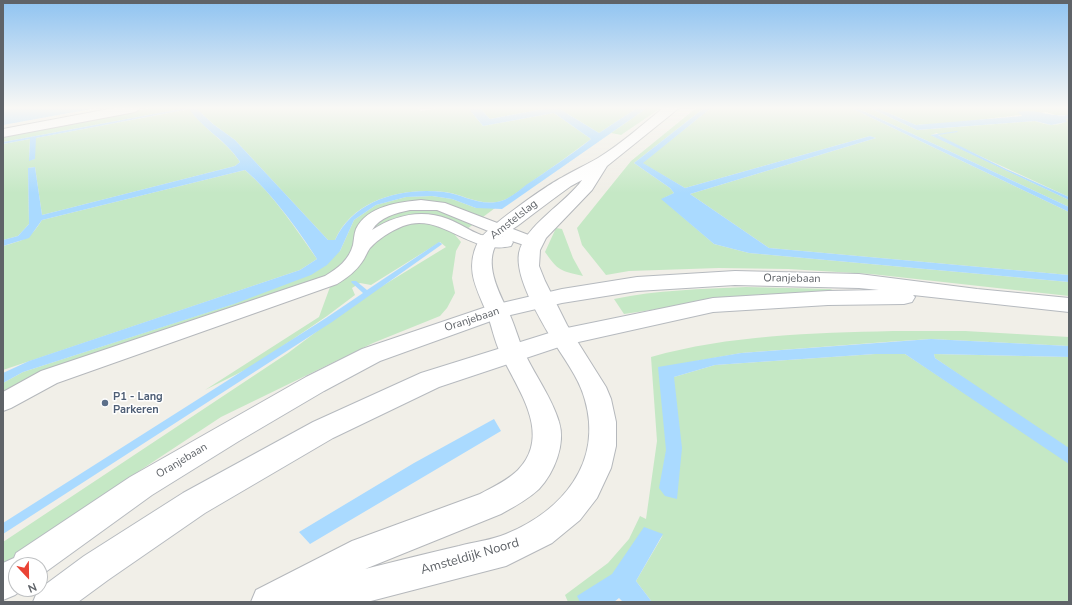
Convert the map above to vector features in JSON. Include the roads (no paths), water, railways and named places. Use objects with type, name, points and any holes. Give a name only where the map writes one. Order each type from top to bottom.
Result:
[{"type":"main road","name":"Amstelslag","points":[[512,353],[497,311],[489,296],[483,274],[482,257],[494,235],[565,182],[604,161],[636,136]]},
{"type":"main road","name":"Amstelslag","points":[[543,300],[530,271],[528,255],[533,243],[539,234],[586,186],[604,161]]},
{"type":"main road","name":"Oranjebaan","points":[[39,557],[141,486],[228,433],[315,384],[371,355],[497,311],[543,300],[637,284],[735,278],[859,281],[977,296],[1069,305]]},
{"type":"main road","name":"Oranjebaan","points":[[50,602],[96,568],[194,503],[323,430],[430,380],[562,336],[712,305],[828,298],[977,296]]},
{"type":"main road","name":"Amsteldijk Noord","points":[[291,602],[340,592],[506,550],[549,529],[566,514],[580,497],[594,474],[602,445],[602,427],[597,397],[543,300]]},
{"type":"main road","points":[[268,602],[364,552],[490,504],[510,493],[528,480],[540,465],[545,450],[547,438],[546,423],[540,406],[512,353]]},
{"type":"street","points":[[3,402],[48,376],[331,280],[344,272],[353,263],[361,247],[386,227],[408,220],[420,219],[439,221],[475,238],[494,235],[533,243]]},
{"type":"water","points":[[34,136],[45,136],[36,138],[35,159],[29,161],[30,139],[3,144],[3,142]]},
{"type":"water","points":[[216,136],[230,136],[235,140],[328,240],[335,240],[343,226],[354,214],[367,205],[397,194],[428,191],[444,192],[488,203],[504,200],[591,139],[587,136],[606,136],[502,209],[476,208],[452,199],[432,196],[406,197],[376,205],[354,220],[340,251],[327,265],[311,275],[234,304],[23,372],[3,383],[3,373],[29,361],[300,270],[317,259],[284,212],[255,179],[245,170],[42,220],[29,238],[3,246],[3,240],[18,236],[29,224],[28,168],[35,167],[42,215],[235,166],[240,162],[228,147]]},
{"type":"water","points":[[668,136],[676,136],[643,163],[685,188],[871,136],[876,138],[690,194],[769,248],[1069,275],[1069,282],[749,253],[714,244],[661,199],[674,193],[670,188],[634,163]]},
{"type":"water","points":[[910,136],[917,136],[1069,207],[1069,212]]},
{"type":"water","points":[[933,136],[940,136],[1006,169],[1069,197],[1069,200]]},
{"type":"water","points":[[931,339],[1069,346],[1069,357],[934,354],[935,358],[1069,448],[1069,464],[905,354],[875,354],[715,365],[674,377],[682,448],[677,499],[665,496],[659,488],[666,450],[658,367],[741,353]]},
{"type":"water","points":[[494,419],[501,431],[310,544],[299,532],[414,463]]},
{"type":"water","points":[[644,527],[663,534],[636,581],[652,602],[623,602],[619,598],[614,602],[580,602],[577,596],[612,574]]},
{"type":"waterway","points":[[367,293],[439,244]]},
{"type":"waterway","points":[[354,282],[367,293]]},
{"type":"waterway","points":[[3,529],[329,320],[367,293]]},
{"type":"place","name":"P1 - Lang Parkeren","points":[[105,403]]}]
